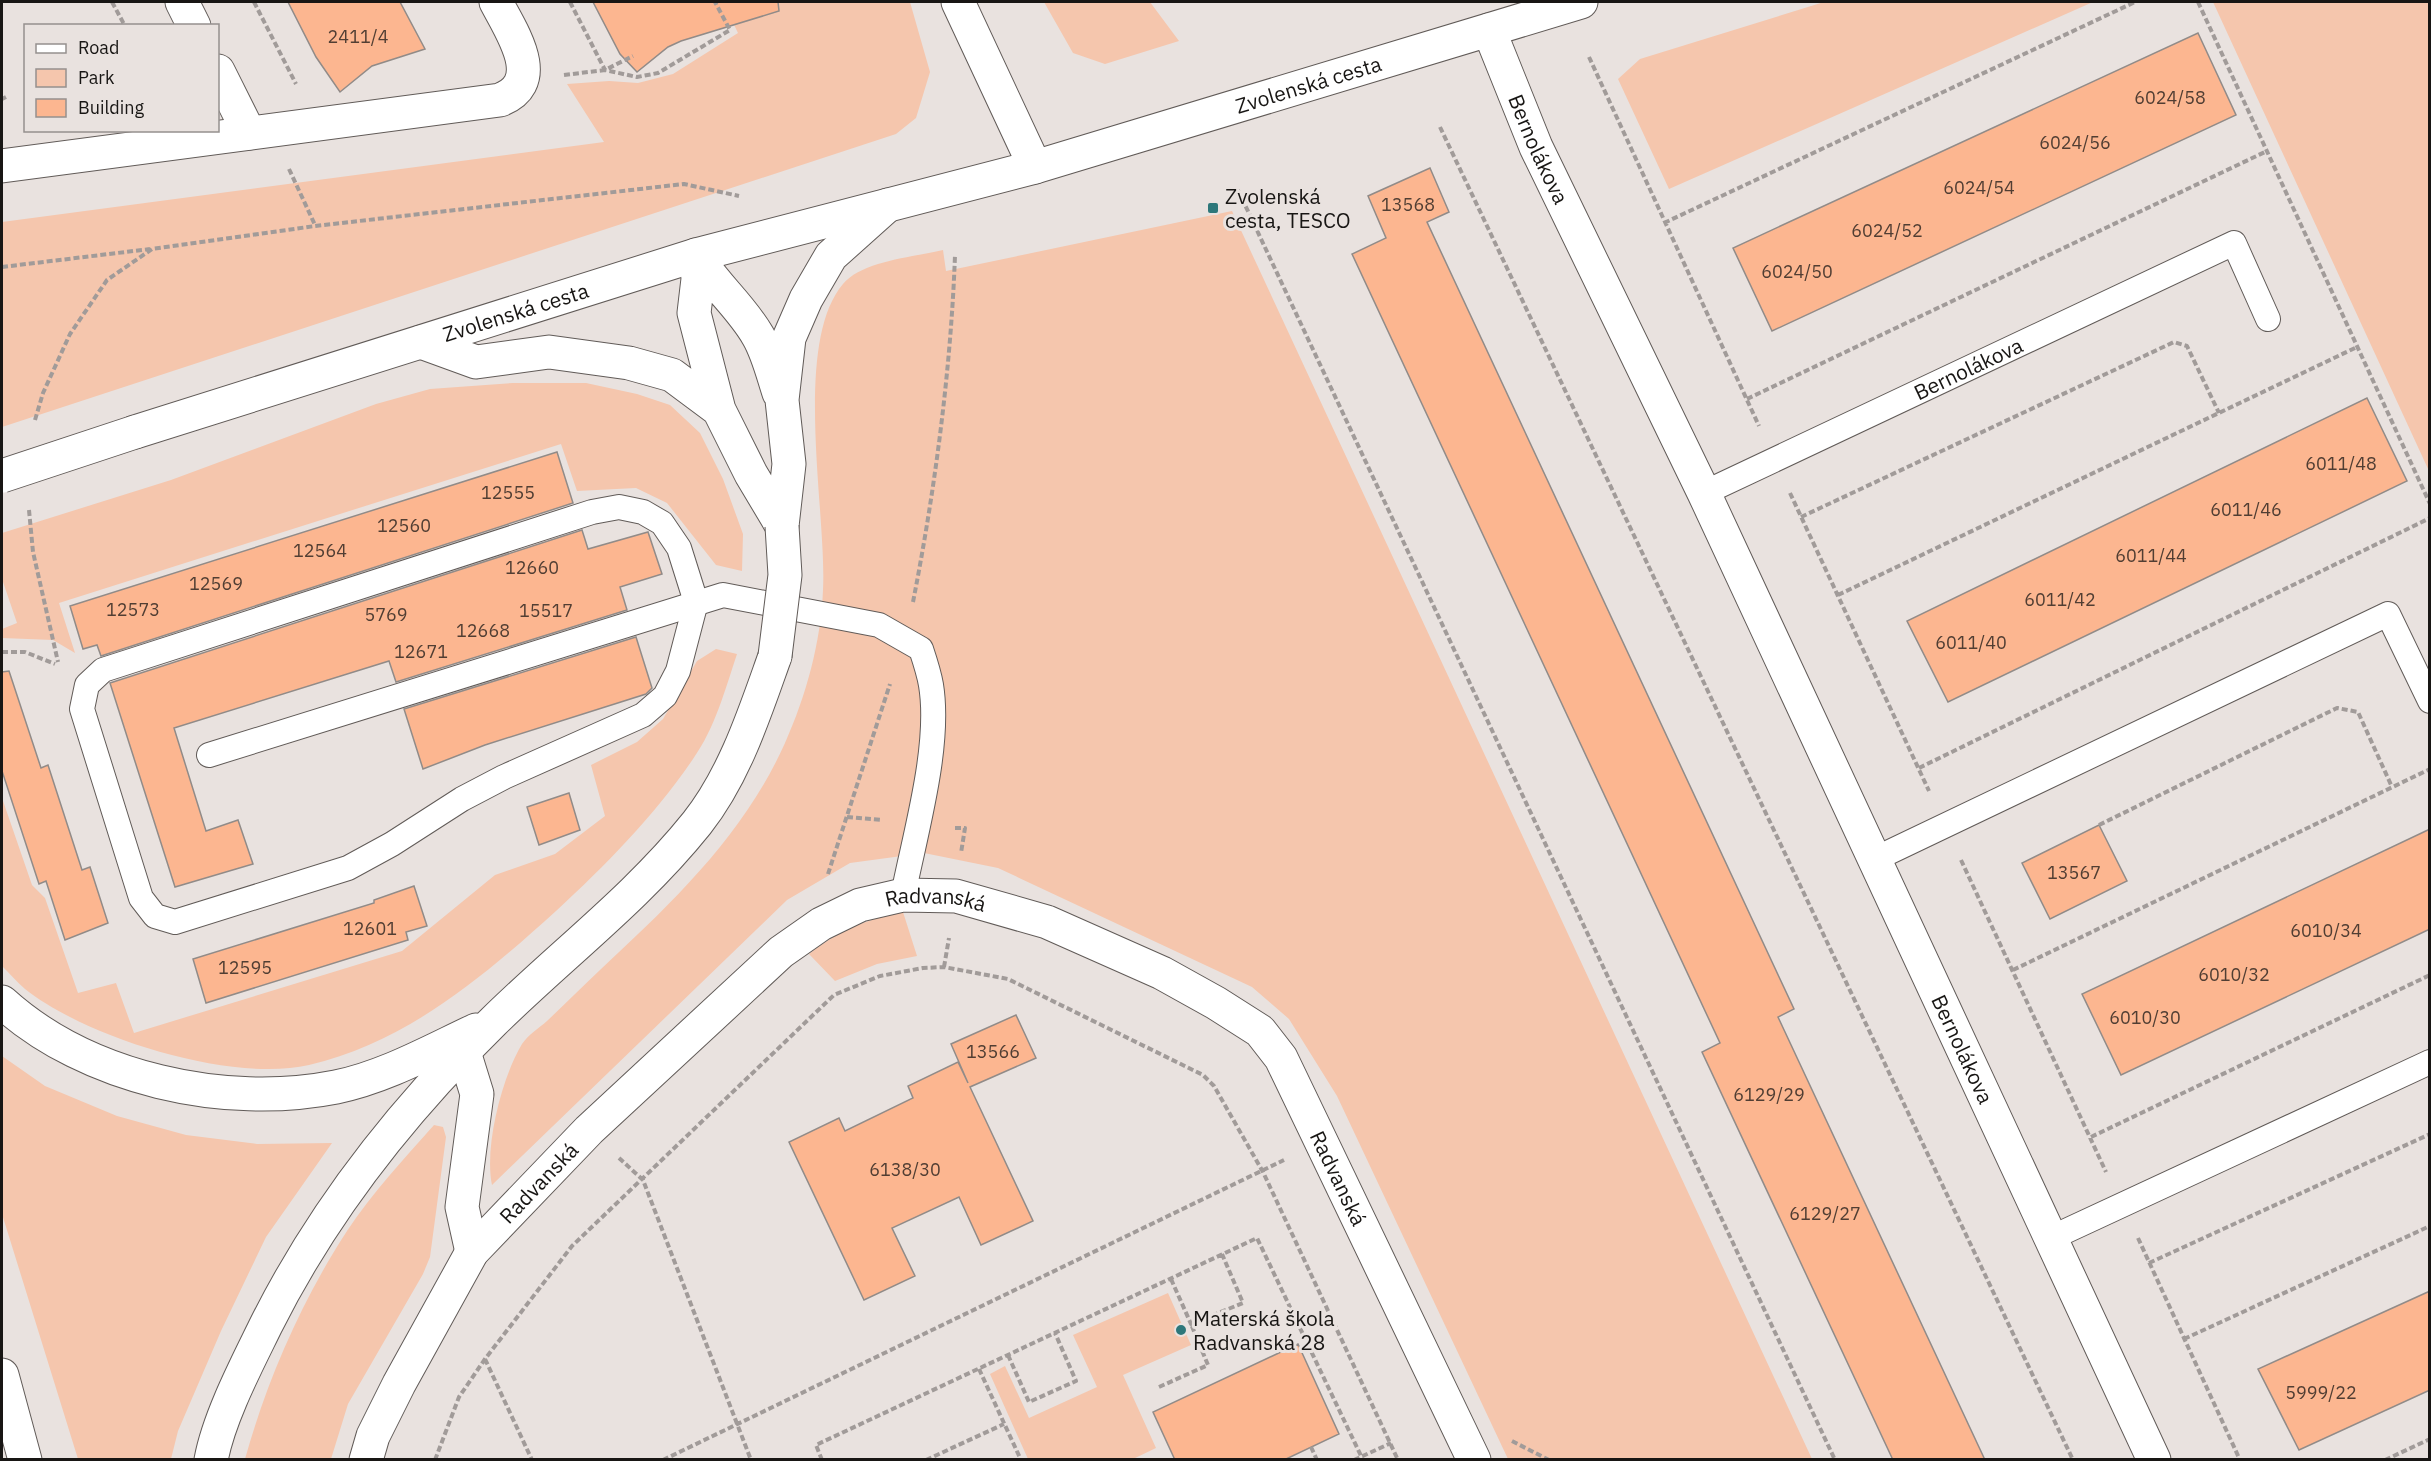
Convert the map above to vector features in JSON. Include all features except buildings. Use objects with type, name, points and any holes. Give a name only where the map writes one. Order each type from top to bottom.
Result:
[{"type":"main road","points":[[182,2],[193,24]]},
{"type":"main road","points":[[2,166],[500,100],[512,96],[522,83],[524,68],[521,51],[496,2]]},
{"type":"main road","points":[[958,2],[1035,167]]},
{"type":"main road","name":"Zvolenská cesta","points":[[2,476],[696,255],[1035,167],[1581,2]]},
{"type":"main road","name":"Bernolákova","points":[[1490,30],[1536,147],[1704,494],[2154,1460]]},
{"type":"main road","points":[[219,72],[260,132]]},
{"type":"main road","points":[[211,1460],[252,1354],[287,1283],[338,1201],[399,1123],[464,1052],[493,1022],[614,913],[698,822],[742,748],[775,656],[785,575],[782,526],[789,464],[782,400],[789,338],[806,299],[831,256],[888,205]]},
{"type":"main road","points":[[696,255],[710,278],[730,296],[759,337],[782,400]]},
{"type":"main road","points":[[696,255],[698,279],[694,313],[720,410],[751,474],[782,526]]},
{"type":"main road","points":[[421,342],[476,362],[549,352],[629,363],[672,375],[720,410]]},
{"type":"main road","name":"Radvanská","points":[[366,1460],[373,1436],[399,1384],[472,1252],[589,1130],[781,952],[821,924],[860,905],[903,895],[956,896],[1047,922],[1161,973],[1216,1003],[1260,1031],[1281,1058],[1322,1140],[1474,1460]]},
{"type":"main road","points":[[2,1002],[19,1017],[85,1056],[141,1076],[185,1088],[232,1094],[286,1095],[338,1086],[390,1070],[493,1022]]},
{"type":"main road","points":[[464,1052],[477,1094],[462,1207],[472,1252]]},
{"type":"main road","points":[[2,1375],[25,1460]]},
{"type":"lane","name":"Bernolákova","points":[[1704,494],[2234,243],[2268,319]]},
{"type":"lane","points":[[620,507],[643,512],[662,523],[679,548],[696,602],[678,671],[665,696],[643,715],[504,777],[348,868],[175,922],[155,916],[141,898],[82,709],[87,685],[103,670],[580,516],[620,507]]},
{"type":"lane","points":[[209,755],[723,595],[879,625],[906,638],[921,649],[931,685],[933,724],[927,774],[903,895]]},
{"type":"lane","points":[[1875,859],[2388,614],[2430,701]]},
{"type":"lane","points":[[2051,1239],[2430,1062]]},
{"type":"path","points":[[112,2],[123,24]]},
{"type":"path","points":[[254,2],[299,90]]},
{"type":"path","points":[[570,2],[605,70]]},
{"type":"path","points":[[605,70],[637,77],[658,73],[699,51],[730,30],[715,2]]},
{"type":"path","points":[[1664,223],[2135,2]]},
{"type":"path","points":[[2198,2],[2430,504]]},
{"type":"path","points":[[522,83],[605,70],[633,56]]},
{"type":"path","points":[[1589,57],[1664,223],[2240,1460]]},
{"type":"path","points":[[1440,127],[2073,1460]]},
{"type":"path","points":[[260,132],[315,226]]},
{"type":"path","points":[[1747,399],[2267,151]]},
{"type":"path","points":[[2,267],[315,226],[684,184],[739,196]]},
{"type":"path","points":[[1238,190],[1835,1460]]},
{"type":"path","points":[[35,423],[43,393],[69,334],[107,280],[152,249]]},
{"type":"path","points":[[821,924],[821,894],[906,638],[930,497],[953,316],[955,255]]},
{"type":"path","points":[[1802,517],[2174,342],[2187,346],[2219,413]]},
{"type":"path","points":[[1838,596],[2357,347]]},
{"type":"path","points":[[2,652],[25,652],[59,666],[33,552],[28,506]]},
{"type":"path","points":[[1919,768],[2430,518]]},
{"type":"path","points":[[2099,825],[2337,708],[2358,712],[2392,787]]},
{"type":"path","points":[[2013,970],[2430,769]]},
{"type":"path","points":[[944,967],[950,934]]},
{"type":"path","points":[[435,1460],[459,1397],[485,1359],[572,1246],[834,995],[880,976],[944,967],[1008,979],[1203,1075],[1214,1086],[1263,1172],[1398,1460]]},
{"type":"path","points":[[2091,1137],[2430,975]]},
{"type":"path","points":[[2149,1263],[2430,1134]]},
{"type":"path","points":[[663,1460],[1263,1172],[1322,1140]]},
{"type":"path","points":[[643,1180],[751,1460]]},
{"type":"path","points":[[2184,1339],[2430,1226]]},
{"type":"path","points":[[822,1460],[816,1445],[1257,1238],[1362,1458]]},
{"type":"path","points":[[1191,1324],[1243,1303],[1222,1254]]},
{"type":"path","points":[[1159,1387],[1208,1365],[1171,1279]]},
{"type":"path","points":[[1008,1355],[1029,1402],[1076,1381],[1055,1333]]},
{"type":"path","points":[[485,1359],[532,1460]]},
{"type":"path","points":[[979,1369],[1021,1460]]},
{"type":"path","points":[[926,1460],[1004,1424]]},
{"type":"path","points":[[2385,1460],[2430,1439]]},
{"type":"path","points":[[1354,1460],[1391,1443]]},
{"type":"path","points":[[1311,1447],[1315,1459]]},
{"type":"green space","points":[[723,2],[910,2],[930,72],[916,118],[896,134],[2,427],[2,222],[604,142],[567,84],[609,81],[638,83],[673,74],[738,33]]},
{"type":"green space","points":[[1044,2],[1150,2],[1179,41],[1105,64],[1073,53]]},
{"type":"green space","points":[[1824,2],[2093,2],[1669,189],[1618,79],[1640,59]]},
{"type":"green space","points":[[2213,2],[2429,2],[2429,471]]},
{"type":"green space","points":[[1232,211],[1812,1459],[1508,1459],[1337,1096],[1289,1019],[1252,987],[998,868],[924,853],[850,863],[787,900],[492,1185],[490,1152],[496,1113],[508,1075],[522,1044],[654,919],[704,866],[749,808],[793,725],[816,649],[822,610],[823,557],[815,431],[815,387],[819,346],[828,311],[843,284],[852,276],[875,265],[943,250],[946,271]]},
{"type":"green space","points":[[513,383],[586,383],[637,394],[670,405],[700,433],[723,479],[743,534],[742,571],[716,565],[667,503],[636,488],[577,491],[561,444],[59,603],[75,653],[53,640],[2,638],[2,629],[17,623],[2,579],[2,533],[171,480],[376,404],[430,389]]},
{"type":"green space","points":[[716,649],[737,654],[713,722],[693,759],[646,820],[575,894],[500,960],[442,1004],[379,1041],[309,1065],[277,1069],[240,1068],[201,1062],[161,1052],[85,1024],[52,1007],[25,989],[2,966],[2,798],[32,885],[45,898],[78,993],[116,983],[134,1033],[402,951],[495,875],[555,854],[605,816],[591,765],[637,742],[663,719],[697,661]]},
{"type":"green space","points":[[903,912],[917,956],[877,964],[835,981],[809,954],[853,927]]},
{"type":"green space","points":[[2,1056],[45,1086],[117,1116],[186,1135],[257,1144],[332,1143],[266,1237],[221,1331],[178,1431],[171,1459],[78,1459],[2,1214]]},
{"type":"green space","points":[[434,1125],[443,1127],[446,1137],[430,1257],[423,1274],[348,1404],[331,1459],[245,1459],[275,1370],[315,1285],[347,1231],[367,1203]]},
{"type":"green space","points":[[1168,1293],[1191,1345],[1123,1375],[1156,1448],[1133,1459],[1028,1459],[990,1374],[1005,1366],[1029,1418],[1097,1387],[1073,1335]]},
{"type":"place","name":"Zvolenská cesta, TESCO","points":[[1213,208]]},
{"type":"place","name":"Materská škola Radvanská 28","points":[[1181,1330]]}]
